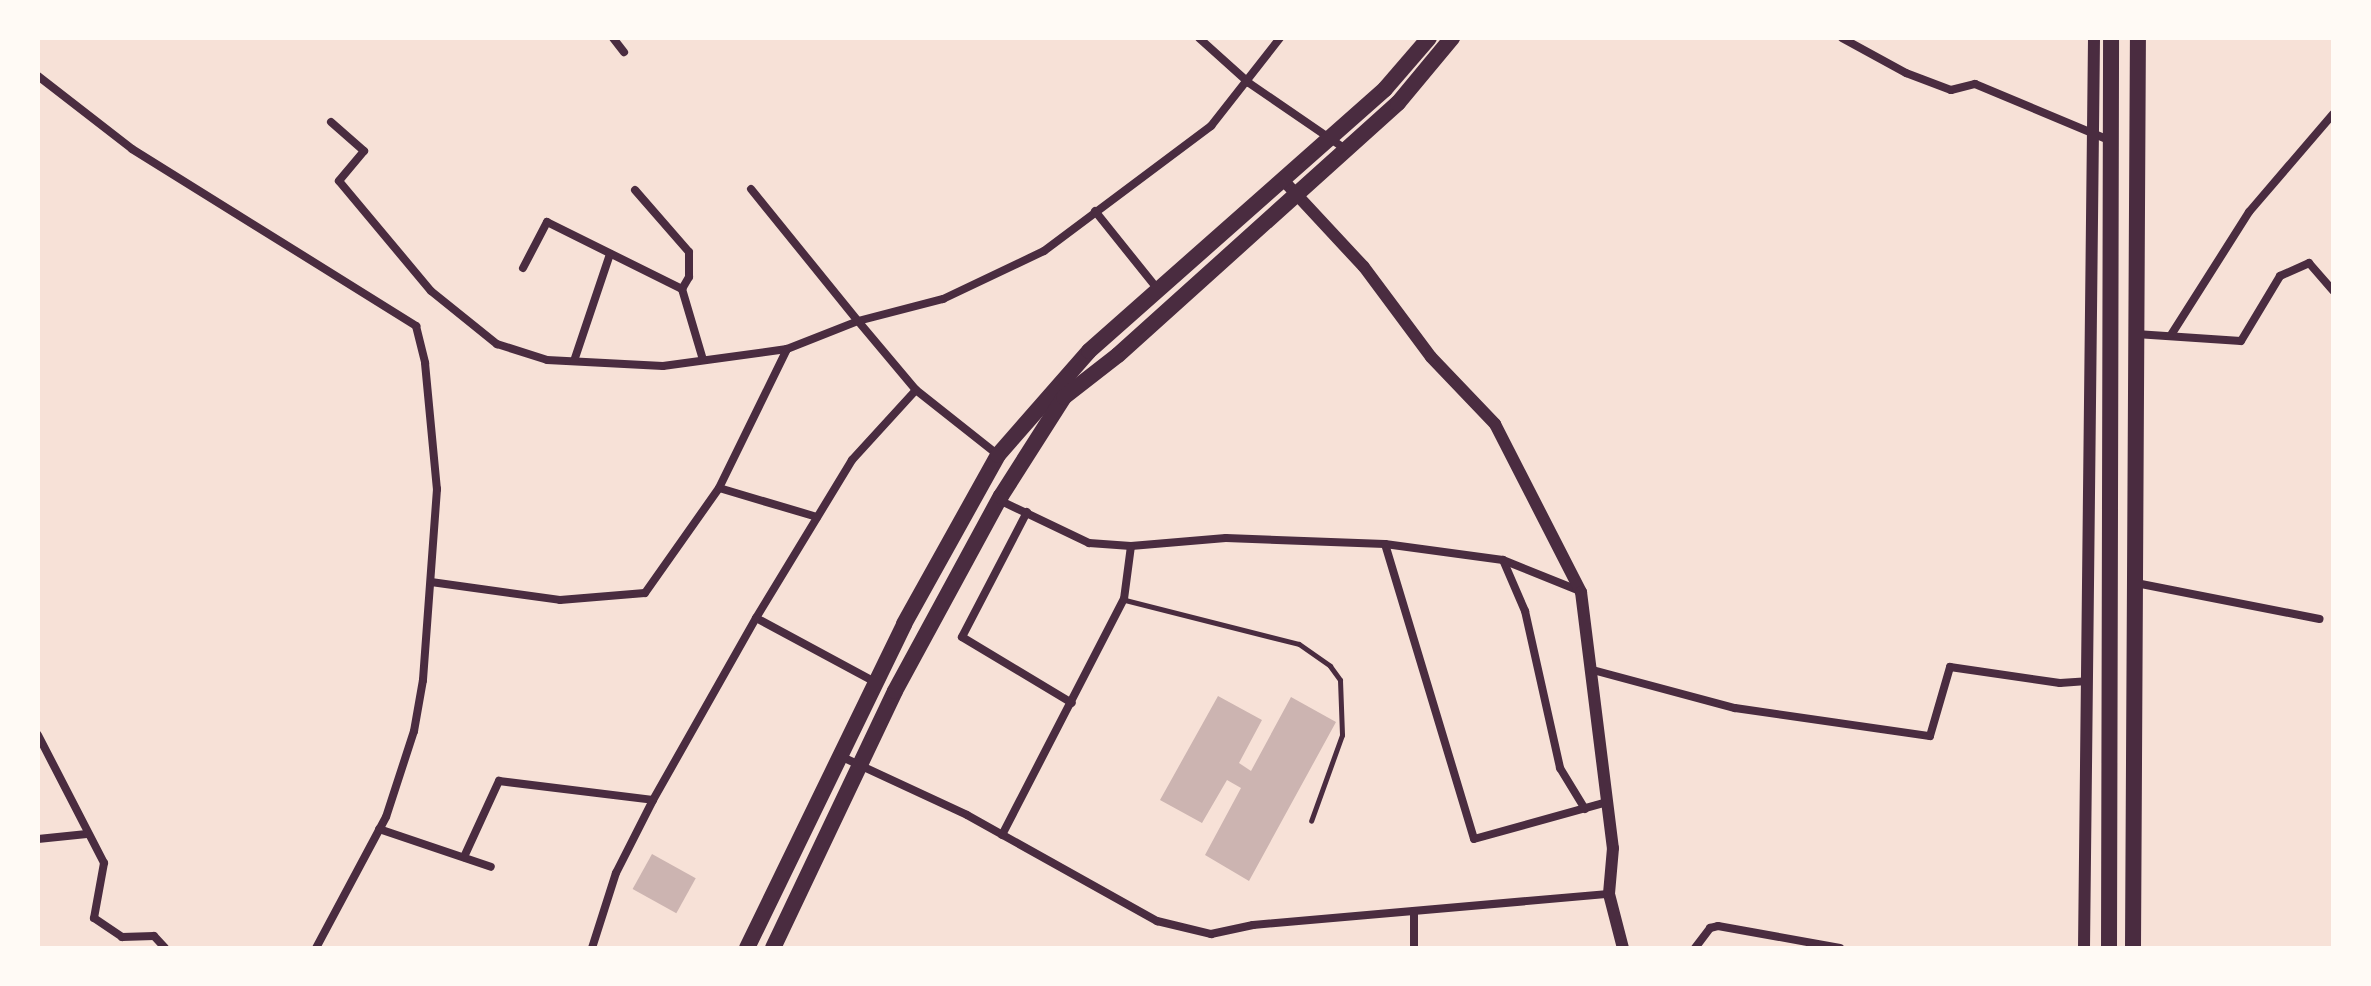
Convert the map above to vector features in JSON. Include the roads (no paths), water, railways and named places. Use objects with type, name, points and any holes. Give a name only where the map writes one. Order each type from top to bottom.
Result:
[{"type":"main road","points":[[773,948],[858,764],[999,500],[1064,397],[1118,355],[1296,194],[1429,38]]},
{"type":"main road","points":[[747,948],[875,682],[998,455],[1089,351],[1284,181],[1398,103],[1452,38]]},
{"type":"main road","points":[[2109,948],[2111,38]]},
{"type":"main road","points":[[2133,948],[2138,38]]},
{"type":"street","points":[[613,38],[624,52]]},
{"type":"street","points":[[1199,38],[1249,83],[1337,143]]},
{"type":"street","points":[[331,122],[364,151],[339,181],[431,291],[497,344],[547,360],[663,366],[787,349],[858,321],[943,299],[1044,251],[1211,126],[1249,83],[1280,38]]},
{"type":"street","points":[[1842,38],[1906,73],[1951,90],[1975,84],[2111,141]]},
{"type":"street","points":[[2084,948],[2094,38]]},
{"type":"street","points":[[38,76],[132,149],[416,326],[426,376],[437,489],[431,582],[414,731],[379,829],[316,948]]},
{"type":"street","points":[[2171,335],[2249,212],[2333,114]]},
{"type":"street","points":[[1284,181],[1364,267],[1431,357],[1495,424],[1581,592],[1589,668],[1601,728],[1604,803],[1613,848],[1609,894],[1623,948]]},
{"type":"street","points":[[751,189],[916,390],[998,455]]},
{"type":"street","points":[[635,190],[689,252],[689,277],[682,289],[703,360]]},
{"type":"street","points":[[1095,211],[1159,291]]},
{"type":"street","points":[[523,268],[547,222],[682,289]]},
{"type":"street","points":[[574,361],[610,254]]},
{"type":"street","points":[[2136,334],[2241,341],[2280,276],[2309,263],[2333,291]]},
{"type":"street","points":[[431,582],[560,600],[645,593],[719,488],[787,349]]},
{"type":"street","points":[[592,948],[616,873],[653,800],[756,618],[852,460],[916,390]]},
{"type":"street","points":[[719,488],[817,517]]},
{"type":"street","points":[[999,500],[1089,543],[1131,546],[1226,538],[1385,544],[1503,560],[1581,592]]},
{"type":"street","points":[[1027,512],[962,637],[1072,703]]},
{"type":"street","points":[[1385,544],[1474,839],[1604,803]]},
{"type":"street","points":[[1002,835],[1124,599],[1131,546]]},
{"type":"street","points":[[1503,560],[1525,611],[1560,768],[1585,809]]},
{"type":"street","points":[[2135,582],[2320,619]]},
{"type":"street","points":[[756,618],[875,682]]},
{"type":"street","points":[[1589,668],[1735,708],[1930,736],[1950,667],[2060,683],[2087,681]]},
{"type":"street","points":[[38,735],[104,863],[94,918],[122,937],[154,936],[165,948]]},
{"type":"street","points":[[839,755],[1002,835],[1157,921],[1211,934],[1414,911],[1609,894]]},
{"type":"street","points":[[464,857],[499,781],[653,800]]},
{"type":"street","points":[[379,829],[491,867]]},
{"type":"street","points":[[38,839],[87,834]]},
{"type":"street","points":[[1414,911],[1414,948]]},
{"type":"street","points":[[1695,948],[1710,928],[1718,926],[1840,948]]},
{"type":"lane","points":[[1124,599],[1299,644],[1330,666],[1340,680],[1342,735],[1311,821]]}]
